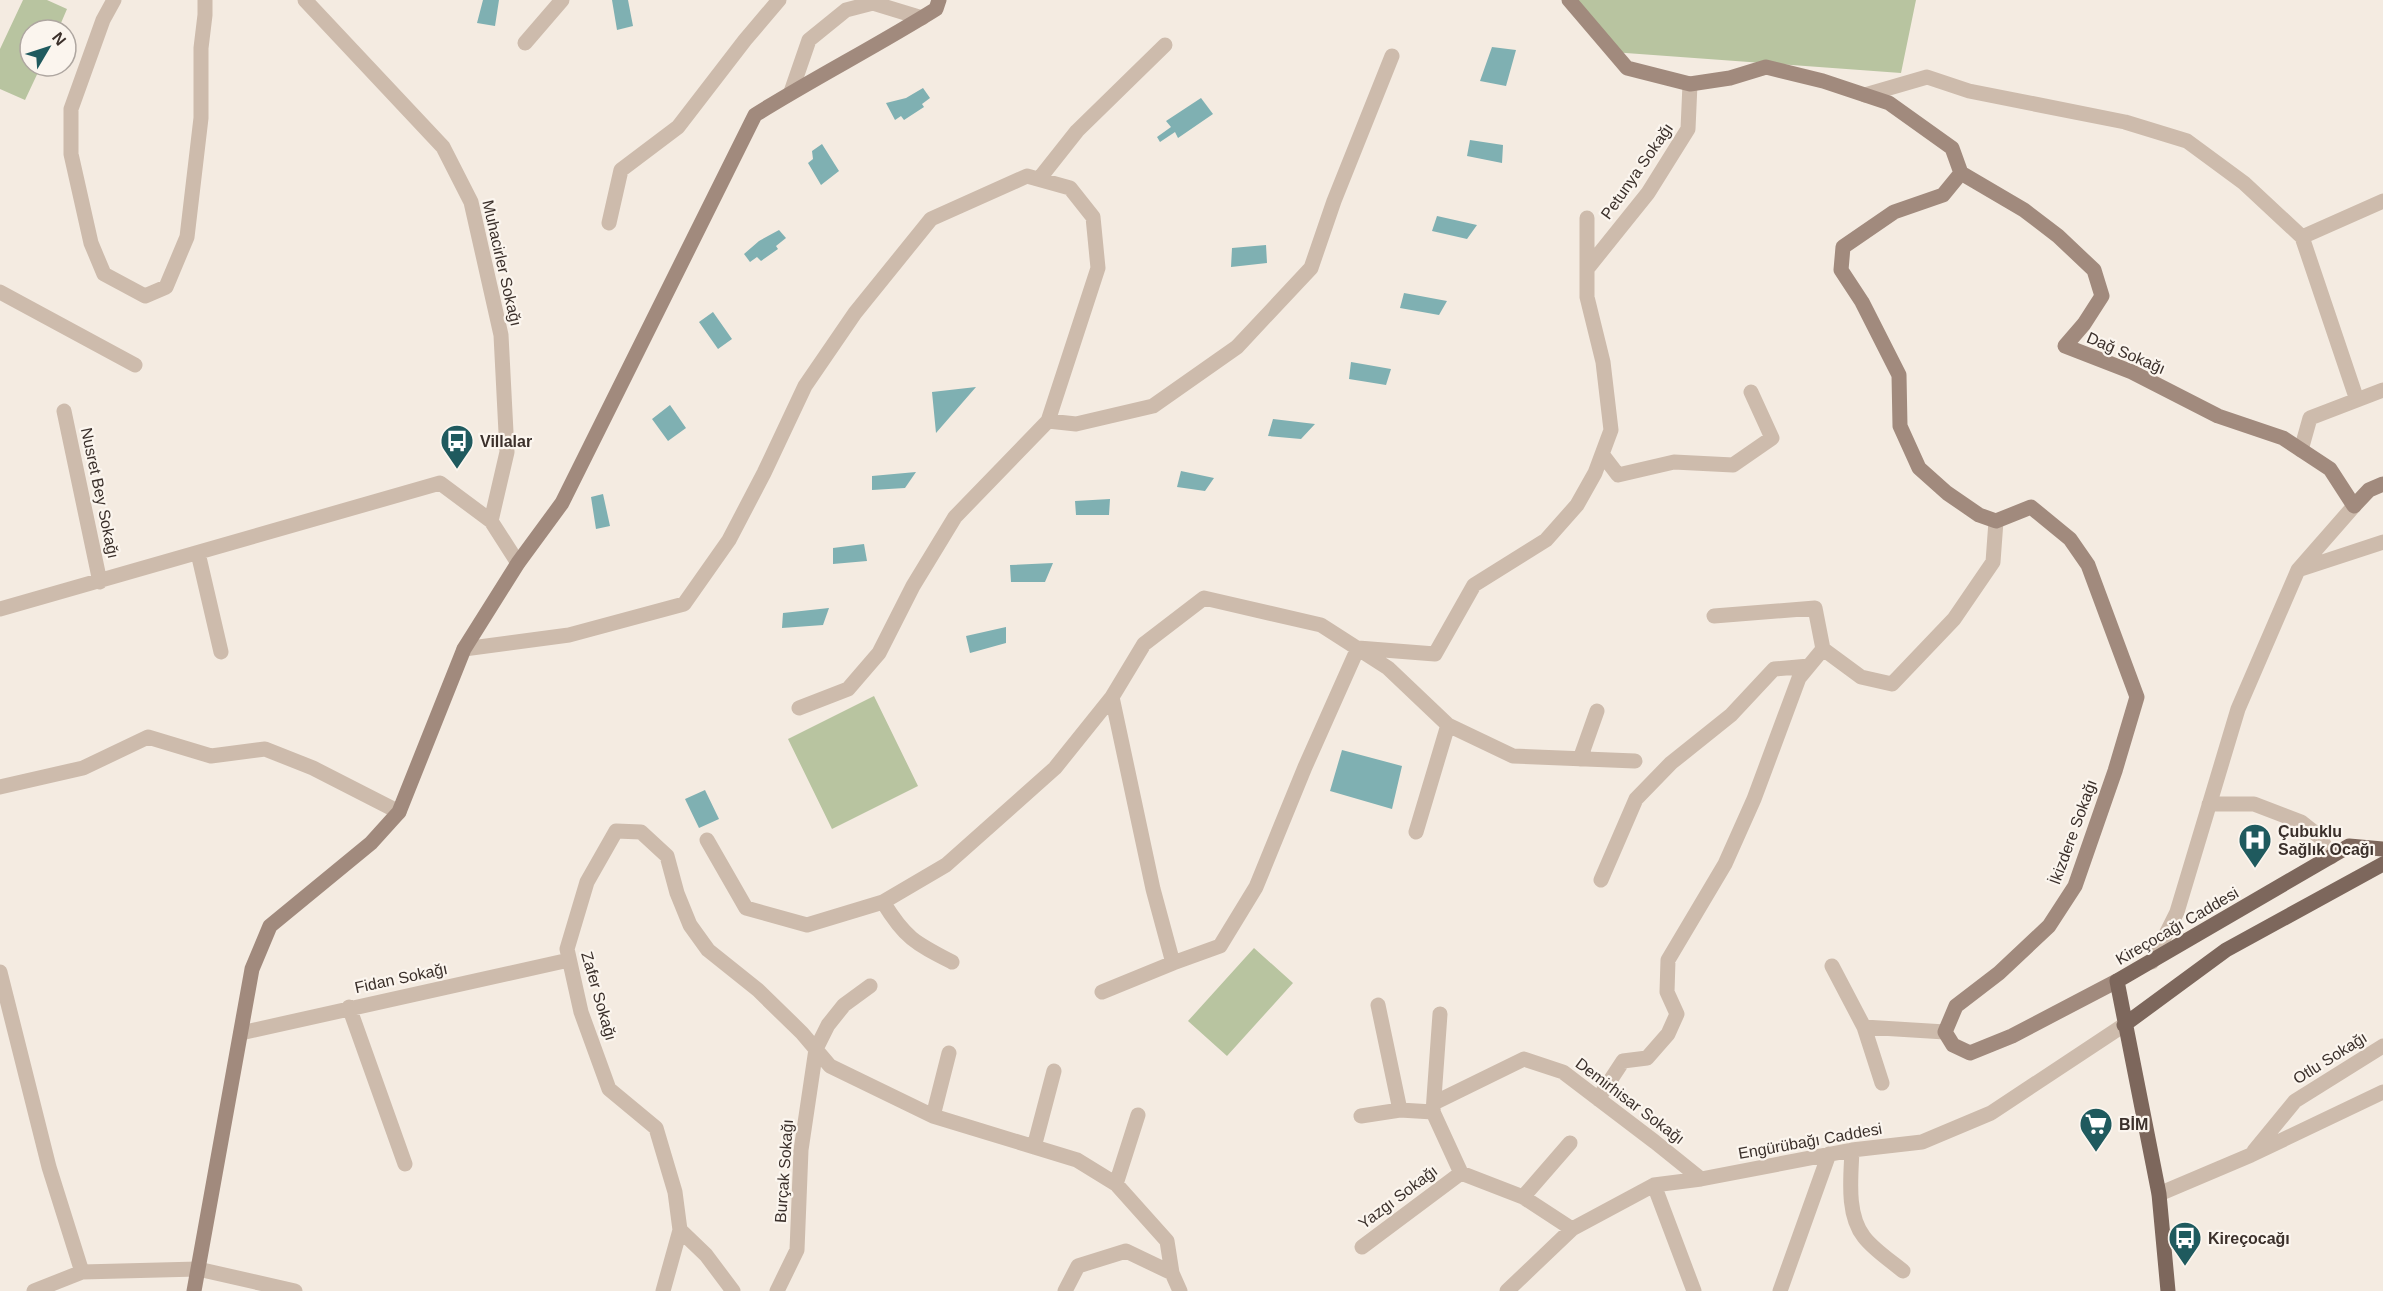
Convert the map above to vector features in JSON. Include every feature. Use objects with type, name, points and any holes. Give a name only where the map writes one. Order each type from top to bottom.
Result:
[{"type":"main road","name":"Kireçocağı Caddesi","points":[[2117,981],[2349,846],[2383,849]]},
{"type":"main road","points":[[2124,1025],[2226,950],[2383,864]]},
{"type":"main road","points":[[2117,981],[2159,1194],[2168,1291]]},
{"type":"street","points":[[114,0],[103,20],[71,109],[71,154],[91,243],[104,274],[145,296],[166,287],[187,237],[201,118],[201,48],[205,0]]},
{"type":"street","name":"Muhacirler Sokağı","points":[[305,0],[443,147],[471,202],[501,335],[507,452],[490,520]]},
{"type":"street","points":[[525,43],[562,0]]},
{"type":"street","points":[[609,223],[621,170],[678,127],[779,0]]},
{"type":"street","points":[[194,1291],[252,969],[270,927],[371,843],[399,812],[464,649],[518,563],[562,502],[755,115],[922,18],[936,9],[939,0]]},
{"type":"street","points":[[1569,0],[1627,68],[1690,84],[1730,78],[1766,67],[1823,81],[1889,104],[1952,148],[1961,173],[1942,195],[1894,212],[1843,247],[1841,270],[1862,302],[1899,375],[1900,426],[1919,468],[1947,494],[1979,514],[1996,521],[1993,562],[1954,619],[1892,684],[1861,677],[1823,649],[1815,608],[1713,616]]},
{"type":"street","points":[[791,93],[809,40],[846,10],[873,3],[922,18]]},
{"type":"street","points":[[1039,179],[1077,130],[1165,45]]},
{"type":"street","points":[[1048,422],[1076,424],[1153,406],[1237,347],[1311,268],[1392,56]]},
{"type":"street","points":[[1866,95],[1927,77],[1969,92],[2125,122],[2187,141],[2244,183],[2302,237],[2357,400]]},
{"type":"street","name":"Petunya Sokağı","points":[[1587,269],[1648,193],[1688,129],[1690,84]]},
{"type":"street","name":"Dağ Sokağı","points":[[1961,173],[2024,210],[2058,236],[2094,270],[2102,296],[2084,324],[2065,346],[2132,372],[2218,416],[2283,438],[2330,469],[2354,506]]},
{"type":"street","points":[[464,649],[569,635],[684,604],[729,540],[805,386],[855,313],[931,219],[1027,176],[1070,188],[1092,218],[1098,268],[1048,422],[955,517],[913,586],[879,653],[848,689],[799,708]]},
{"type":"street","points":[[2302,237],[2383,201]]},
{"type":"street","points":[[1358,648],[1435,654],[1474,585],[1546,540],[1576,505],[1595,473],[1611,430],[1603,362],[1587,297],[1587,218]]},
{"type":"street","points":[[0,292],[135,365]]},
{"type":"street","points":[[2301,450],[2310,418],[2383,390]]},
{"type":"street","points":[[1602,454],[1618,475],[1674,462],[1733,465],[1772,438],[1751,392]]},
{"type":"street","name":"Nusret Bey Sokağı","points":[[64,411],[100,582]]},
{"type":"street","points":[[0,609],[440,483],[490,520],[518,563]]},
{"type":"street","points":[[2152,962],[2177,912],[2238,709],[2298,570],[2369,490],[2383,484]]},
{"type":"street","name":"İkizdere Sokağı","points":[[1945,1032],[1956,1006],[1999,973],[2049,926],[2075,886],[2137,697],[2088,565],[2070,539],[2031,507],[1996,521]]},
{"type":"street","points":[[2298,570],[2383,542]]},
{"type":"street","points":[[198,553],[221,652]]},
{"type":"street","points":[[707,840],[746,908],[807,924],[883,902],[946,865],[1055,768],[1112,697],[1144,644],[1204,598],[1321,625],[1388,668],[1448,725],[1513,756],[1635,761]]},
{"type":"street","points":[[1102,992],[1220,946],[1257,887],[1305,767],[1358,648]]},
{"type":"street","points":[[1598,1099],[1623,1061],[1647,1058],[1668,1034],[1677,1014],[1667,992],[1668,960],[1725,864],[1754,799],[1799,678],[1823,649]]},
{"type":"street","points":[[1601,880],[1636,799],[1671,763],[1731,715],[1774,669],[1809,666]]},
{"type":"street","points":[[1112,697],[1153,889],[1173,963]]},
{"type":"street","points":[[1580,759],[1597,711]]},
{"type":"street","points":[[1416,832],[1448,725]]},
{"type":"street","points":[[0,787],[83,768],[148,737],[211,756],[265,749],[313,768],[399,812]]},
{"type":"street","points":[[2209,804],[2254,804],[2301,822],[2320,837],[2331,857]]},
{"type":"street","name":"Zafer Sokağı","points":[[680,1230],[675,1192],[656,1128],[609,1089],[581,1012],[567,949],[587,882],[616,831],[641,832],[667,856],[677,893],[690,925],[708,950],[758,990],[802,1033],[830,1066],[933,1116],[1077,1160],[1116,1184],[1167,1241],[1172,1273],[1180,1291]]},
{"type":"street","points":[[883,902],[897,925],[917,945],[952,962]]},
{"type":"street","name":"Fidan Sokağı","points":[[241,1033],[349,1007],[569,960]]},
{"type":"street","points":[[1832,966],[1864,1027],[1882,1083]]},
{"type":"street","points":[[0,972],[49,1167],[82,1272]]},
{"type":"street","points":[[1864,1027],[1945,1032],[1953,1045],[1970,1053],[2012,1036],[2117,981]]},
{"type":"street","name":"Burçak Sokağı","points":[[777,1291],[797,1251],[801,1150],[816,1049],[828,1025],[844,1005],[870,986]]},
{"type":"street","points":[[1378,1005],[1400,1110]]},
{"type":"street","points":[[349,1007],[405,1164]]},
{"type":"street","points":[[1440,1014],[1434,1107],[1461,1173]]},
{"type":"street","name":"Engürübağı Caddesi","points":[[1507,1291],[1572,1229],[1654,1185],[1701,1179],[1852,1150],[1922,1142],[1991,1113],[2124,1025]]},
{"type":"street","name":"Otlu Sokağı","points":[[2251,1155],[2295,1101],[2383,1046]]},
{"type":"street","points":[[933,1116],[949,1053]]},
{"type":"street","name":"Demirhisar Sokağı","points":[[1434,1107],[1524,1059],[1563,1072],[1701,1179]]},
{"type":"street","points":[[1035,1147],[1054,1071]]},
{"type":"street","points":[[2159,1194],[2251,1155],[2383,1092]]},
{"type":"street","points":[[1361,1116],[1434,1107]]},
{"type":"street","points":[[1116,1184],[1137,1115]]},
{"type":"street","points":[[1523,1197],[1570,1143]]},
{"type":"street","points":[[1852,1150],[1851,1195],[1856,1224],[1864,1238],[1903,1271]]},
{"type":"street","points":[[1780,1291],[1829,1154]]},
{"type":"street","name":"Yazgı Sokağı","points":[[1362,1247],[1461,1173],[1523,1197],[1572,1229]]},
{"type":"street","points":[[1654,1185],[1694,1291]]},
{"type":"street","points":[[663,1291],[680,1230],[706,1255],[733,1291]]},
{"type":"street","points":[[1065,1291],[1078,1266],[1126,1251],[1172,1273]]},
{"type":"street","points":[[34,1291],[82,1272],[198,1269],[294,1291]]},
{"type":"green space","points":[[23,0],[47,0],[67,9],[63,18],[18,18],[18,78],[35,78],[25,100],[0,89],[0,49]]},
{"type":"green space","points":[[1566,0],[1916,0],[1901,73],[1612,52]]},
{"type":"green space","points":[[874,696],[918,786],[832,829],[788,739]]},
{"type":"green space","points":[[1254,948],[1293,983],[1227,1056],[1188,1021]]},
{"type":"water","points":[[483,0],[499,0],[495,26],[477,23]]},
{"type":"water","points":[[612,0],[628,0],[633,26],[617,30]]},
{"type":"water","points":[[1492,47],[1516,50],[1506,86],[1480,81]]},
{"type":"water","points":[[923,88],[930,98],[922,104],[924,107],[904,120],[901,116],[895,120],[886,103],[906,98]]},
{"type":"water","points":[[1201,98],[1213,114],[1178,138],[1175,132],[1160,142],[1157,137],[1171,127],[1166,121]]},
{"type":"water","points":[[1470,140],[1503,145],[1502,163],[1467,156]]},
{"type":"water","points":[[822,144],[839,171],[821,185],[808,163],[813,159],[812,151]]},
{"type":"water","points":[[1437,216],[1477,225],[1467,239],[1432,231]]},
{"type":"water","points":[[779,230],[786,238],[776,246],[778,249],[761,261],[757,257],[750,262],[744,254],[759,241]]},
{"type":"water","points":[[1266,245],[1267,263],[1231,267],[1232,248]]},
{"type":"water","points":[[1404,293],[1447,301],[1439,315],[1400,308]]},
{"type":"water","points":[[713,312],[732,339],[718,349],[699,322]]},
{"type":"water","points":[[1351,362],[1391,369],[1386,385],[1349,379]]},
{"type":"water","points":[[976,387],[936,433],[932,392]]},
{"type":"water","points":[[670,405],[686,428],[668,441],[652,419]]},
{"type":"water","points":[[1273,419],[1315,424],[1301,439],[1268,436]]},
{"type":"water","points":[[1181,471],[1214,478],[1205,491],[1177,487]]},
{"type":"water","points":[[916,472],[905,488],[872,490],[872,476]]},
{"type":"water","points":[[603,494],[610,526],[596,529],[591,497]]},
{"type":"water","points":[[1110,499],[1109,515],[1076,515],[1075,501]]},
{"type":"water","points":[[864,544],[867,561],[833,564],[833,548]]},
{"type":"water","points":[[1053,563],[1045,582],[1011,582],[1010,565]]},
{"type":"water","points":[[829,608],[823,625],[782,628],[783,613]]},
{"type":"water","points":[[1006,627],[1006,643],[970,653],[966,636]]},
{"type":"water","points":[[1342,750],[1402,766],[1392,809],[1330,791]]},
{"type":"water","points":[[705,790],[719,819],[699,828],[685,799]]},
{"type":"place","name":"Villalar","points":[[457,470]]},
{"type":"place","name":"Çubuklu Sağlık Ocağı","points":[[2255,869]]},
{"type":"place","name":"BİM","points":[[2096,1153]]},
{"type":"place","name":"Kireçocağı","points":[[2185,1267]]}]
